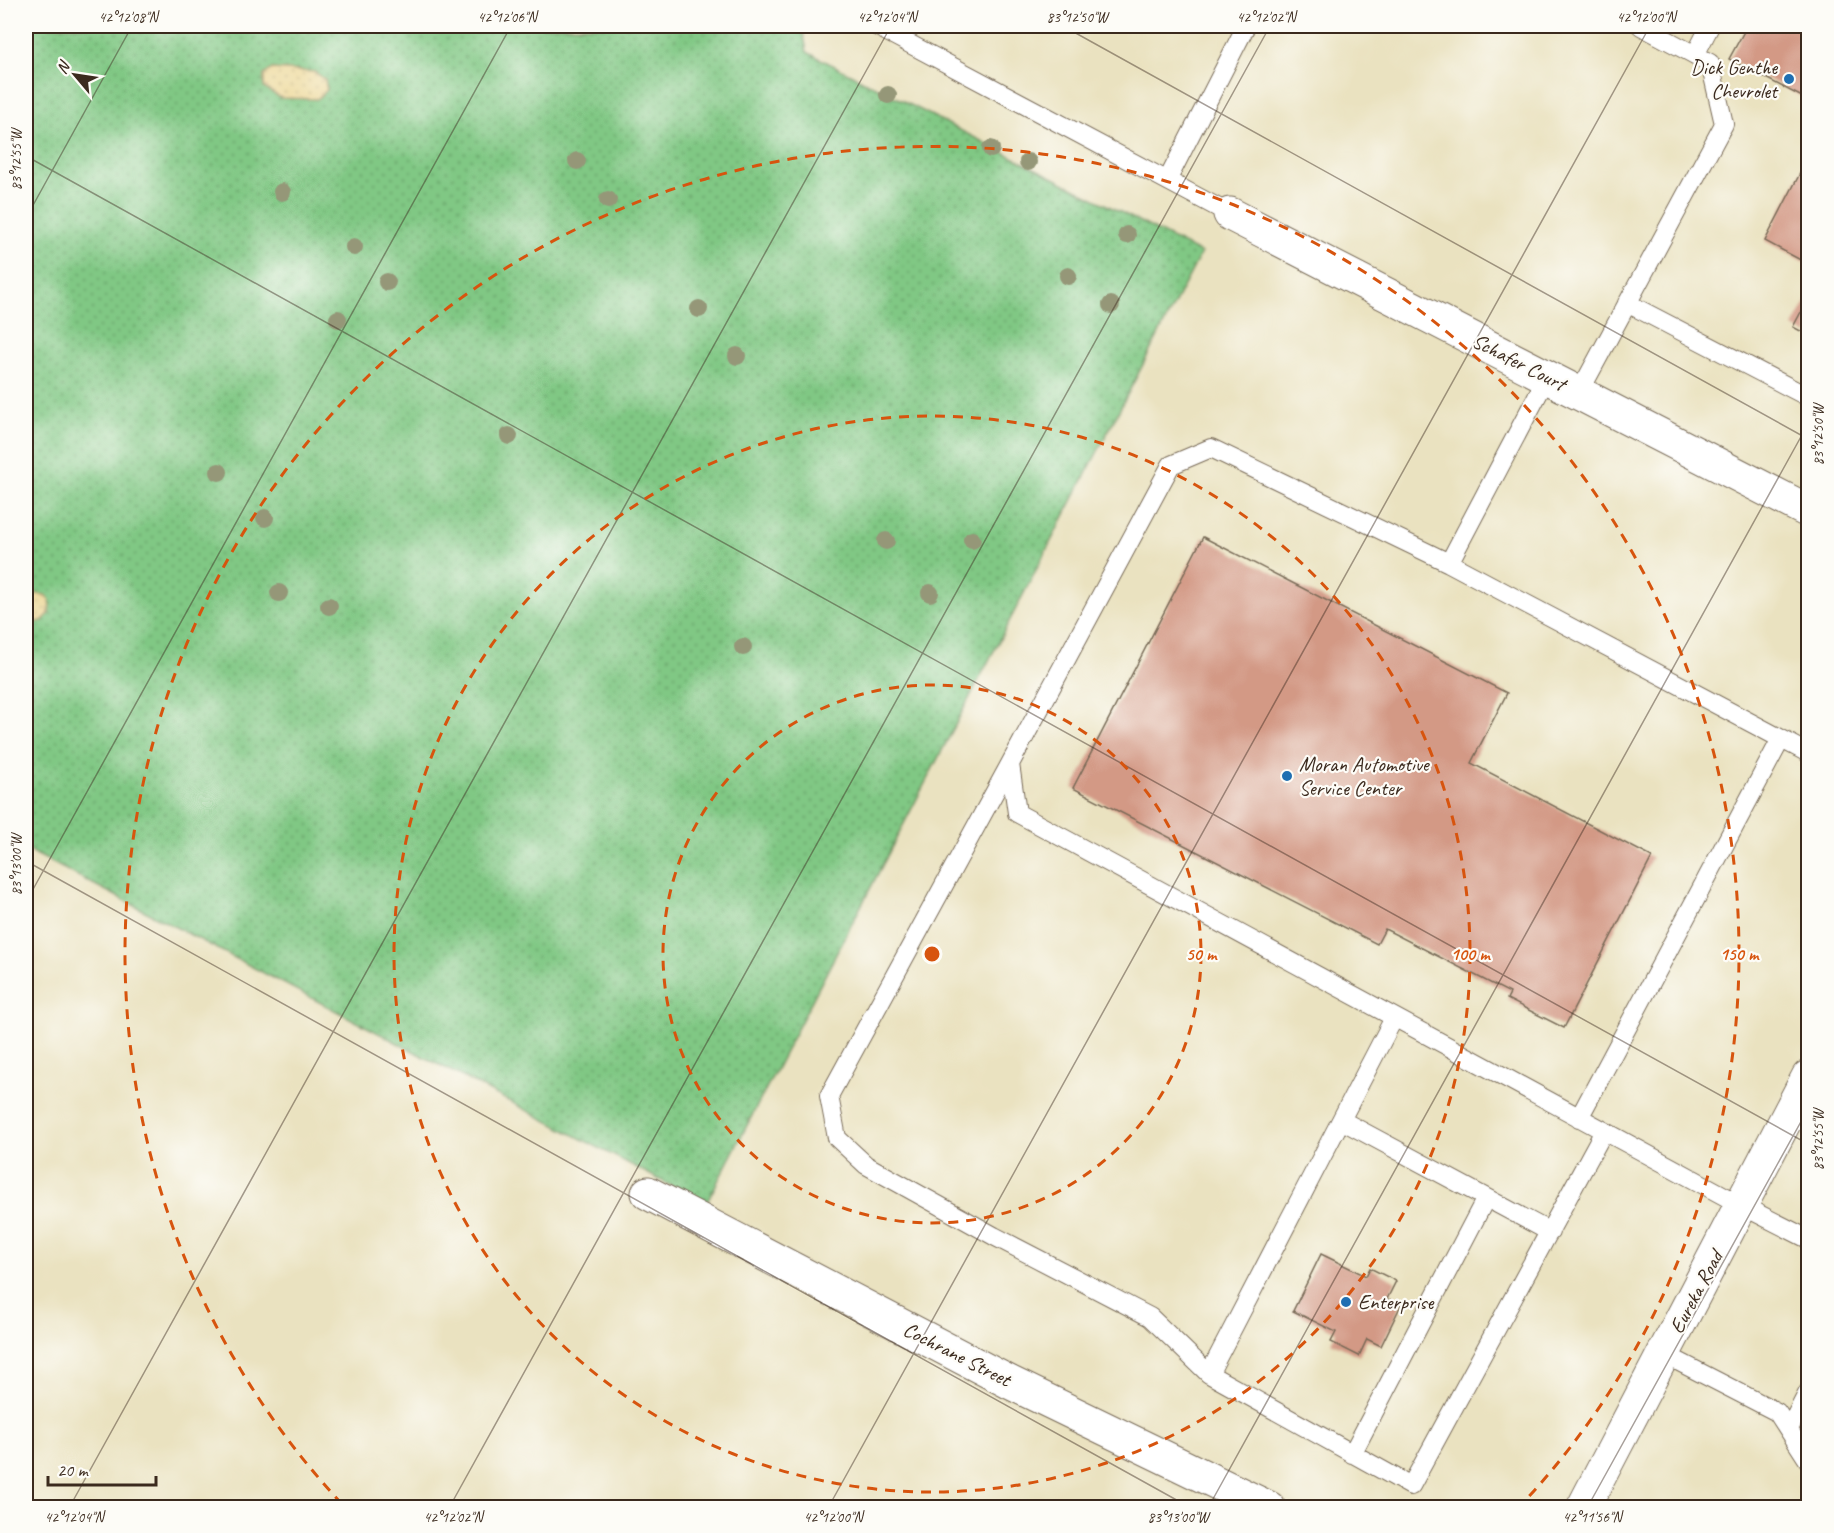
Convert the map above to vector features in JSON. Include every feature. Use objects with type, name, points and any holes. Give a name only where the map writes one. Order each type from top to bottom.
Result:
[{"type":"street","name":"Schafer Court","points":[[1230,214],[1809,511]]},
{"type":"street","name":"Eureka Road","points":[[1583,1508],[1741,1205],[1800,1112],[1809,1077]]},
{"type":"street","name":"Cochrane Street","points":[[648,1193],[1010,1382],[1269,1508]]},
{"type":"lane","points":[[876,26],[1168,179],[1230,214]]},
{"type":"lane","points":[[1168,179],[1246,26]]},
{"type":"lane","points":[[1579,393],[1724,124],[1710,63],[1641,26]]},
{"type":"lane","points":[[1695,55],[1710,26]]},
{"type":"lane","points":[[1627,303],[1809,397]]},
{"type":"lane","points":[[1449,563],[1547,376]]},
{"type":"lane","points":[[1604,1131],[1411,1486],[1209,1374],[1150,1317],[994,1236],[866,1165],[837,1138],[829,1096],[1171,465],[1211,448],[1449,563],[1809,753]]},
{"type":"lane","points":[[1579,1118],[1781,739]]},
{"type":"lane","points":[[1010,764],[1017,813],[1579,1118],[1809,1239]]},
{"type":"lane","points":[[1209,1374],[1394,1018]]},
{"type":"lane","points":[[1341,1120],[1550,1232]]},
{"type":"lane","points":[[1352,1454],[1486,1198]]},
{"type":"lane","points":[[1664,1354],[1777,1412],[1809,1460]]},
{"type":"lane","points":[[1789,1429],[1809,1392]]},
{"type":"green space","points":[[26,26],[802,26],[807,52],[1201,253],[706,1204],[26,849]]},
{"type":"sand","points":[[272,69],[315,72],[325,80],[327,90],[317,99],[281,98],[264,88],[264,75]]},
{"type":"sand","points":[[26,593],[45,595],[50,600],[49,614],[42,621],[26,624]]},
{"type":"building","name":"Dick Genthe Chevrolet","points":[[1747,26],[1808,26],[1808,100],[1729,59]]},
{"type":"building","name":"Dick Genthe Chevrolet","points":[[1808,158],[1808,264],[1765,241]]},
{"type":"building","points":[[1808,299],[1808,335],[1793,327]]},
{"type":"building","name":"Moran Automotive Service Center","points":[[1203,537],[1507,693],[1471,763],[1652,857],[1564,1028],[1507,999],[1510,993],[1385,929],[1377,944],[1073,788]]},
{"type":"building","name":"Enterprise","points":[[1321,1254],[1366,1276],[1370,1268],[1396,1281],[1387,1299],[1401,1305],[1381,1346],[1367,1339],[1359,1356],[1331,1342],[1336,1332],[1293,1311]]},
{"type":"place","name":"Dick Genthe Chevrolet","points":[[1789,79]]},
{"type":"place","name":"Moran Automotive Service Center","points":[[1287,776]]},
{"type":"place","name":"Enterprise","points":[[1346,1302]]}]
